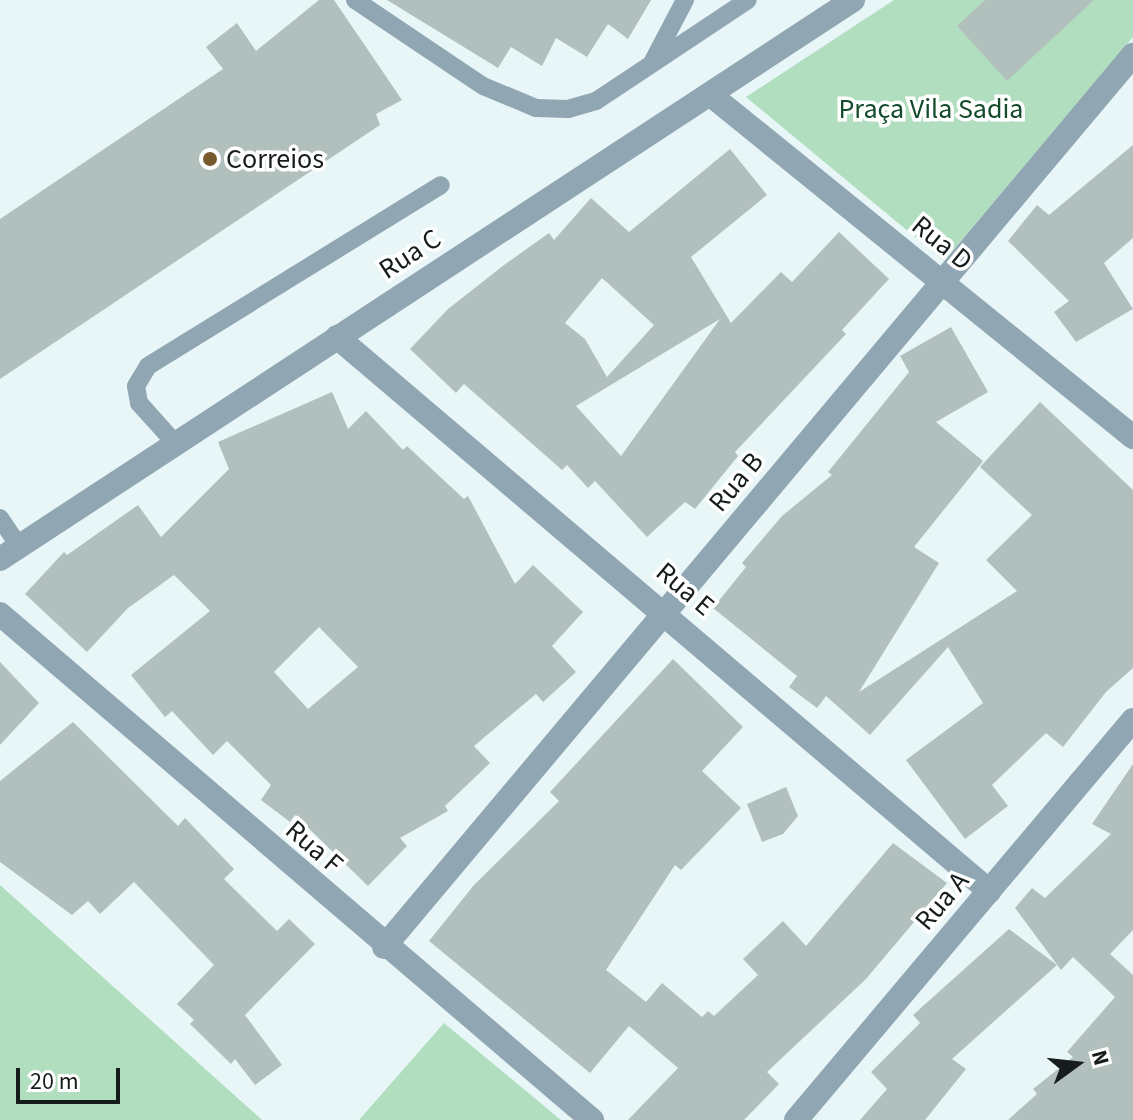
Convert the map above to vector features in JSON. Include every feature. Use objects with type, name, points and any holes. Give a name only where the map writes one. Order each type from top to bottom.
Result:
[{"type":"street","name":"Rua C","points":[[9,552],[712,96],[853,0]]},
{"type":"street","name":"Rua B","points":[[384,947],[1133,55]]},
{"type":"street","name":"Rua D","points":[[712,96],[1133,437]]},
{"type":"street","name":"Rua E","points":[[337,337],[665,611],[989,891]]},
{"type":"street","name":"Rua F","points":[[0,614],[384,947],[592,1120]]},
{"type":"street","name":"Rua A","points":[[796,1120],[1133,720]]},
{"type":"lane","points":[[355,0],[483,86],[536,108],[568,109],[596,101],[748,0]]},
{"type":"lane","points":[[651,65],[685,0]]},
{"type":"lane","points":[[175,443],[139,403],[136,386],[148,366],[441,185]]},
{"type":"lane","points":[[0,518],[9,552]]},
{"type":"green space","name":"Praça Vila Sadia","points":[[894,0],[1133,0],[1133,37],[944,261],[746,97]]},
{"type":"green space","points":[[0,885],[262,1120],[0,1120]]},
{"type":"green space","points":[[444,1023],[561,1120],[359,1120]]},
{"type":"building","name":"Correios","points":[[319,0],[334,0],[402,100],[376,114],[380,125],[0,379],[0,219],[223,69],[206,47],[237,23],[256,51]]},
{"type":"building","points":[[387,0],[651,0],[628,39],[608,24],[587,57],[556,38],[542,66],[511,47],[498,68]]},
{"type":"building","points":[[985,0],[1094,0],[1007,81],[957,26]]},
{"type":"building","points":[[1133,145],[1133,238],[1104,263],[1133,309],[1076,342],[1054,312],[1069,301],[1008,241],[1037,205],[1049,215]]},
{"type":"building","points":[[730,149],[767,195],[691,257],[731,323],[781,272],[792,282],[839,232],[889,279],[842,330],[846,334],[735,452],[738,456],[695,509],[685,502],[647,537],[595,481],[588,488],[567,465],[562,470],[464,384],[456,393],[410,349],[448,309],[504,265],[549,233],[554,240],[591,198],[629,232]],"holes":[[[602,278],[654,325],[607,377],[585,339],[565,323]],[[720,319],[621,456],[576,406]]]},
{"type":"building","points":[[951,327],[988,392],[936,422],[983,461],[914,547],[939,563],[859,692],[1017,591],[986,560],[1032,515],[980,467],[1040,402],[1133,490],[1133,668],[1106,692],[1063,747],[1046,733],[992,785],[1008,806],[965,839],[906,760],[983,703],[948,647],[870,735],[826,696],[817,708],[789,687],[797,676],[713,608],[746,567],[742,563],[782,516],[832,475],[828,472],[909,372],[900,356]]},
{"type":"building","points":[[332,392],[348,429],[366,411],[403,450],[407,446],[464,499],[468,496],[515,584],[533,565],[583,612],[552,646],[576,672],[543,702],[536,694],[474,746],[490,763],[445,806],[448,811],[400,838],[407,846],[368,886],[295,815],[290,822],[261,800],[271,785],[227,741],[213,755],[172,711],[165,717],[131,675],[210,611],[174,575],[128,608],[87,652],[25,594],[64,552],[67,555],[138,505],[161,537],[229,469],[218,442]],"holes":[[[319,627],[358,667],[308,709],[274,672]]]},
{"type":"building","points":[[673,659],[743,727],[702,771],[741,808],[681,870],[675,865],[606,970],[646,1002],[662,983],[702,1017],[708,1011],[714,1016],[758,975],[743,959],[783,921],[806,946],[893,843],[947,883],[866,979],[767,1072],[779,1084],[744,1120],[628,1120],[678,1068],[629,1026],[590,1073],[429,941],[474,885],[559,801],[550,792]]},
{"type":"building","points":[[0,662],[39,703],[0,745]]},
{"type":"building","points":[[73,722],[178,826],[185,818],[234,869],[224,879],[277,931],[289,919],[315,944],[245,1015],[282,1065],[255,1085],[235,1059],[231,1064],[190,1024],[194,1020],[177,1004],[214,965],[134,882],[100,914],[88,901],[72,915],[0,862],[0,781]]},
{"type":"building","points":[[1133,764],[1133,930],[1110,954],[1133,975],[1133,1120],[1008,1120],[1037,1094],[1033,1089],[1073,1057],[1067,1052],[1115,997],[1073,957],[1061,970],[1015,908],[1032,888],[1045,898],[1111,834],[1092,824]]},
{"type":"building","points":[[786,787],[798,816],[783,834],[762,842],[747,804]]},
{"type":"building","points":[[1009,929],[1057,965],[952,1059],[966,1069],[925,1120],[860,1120],[887,1089],[871,1072],[920,1023],[913,1015]]},
{"type":"place","name":"Correios","points":[[210,159]]}]
